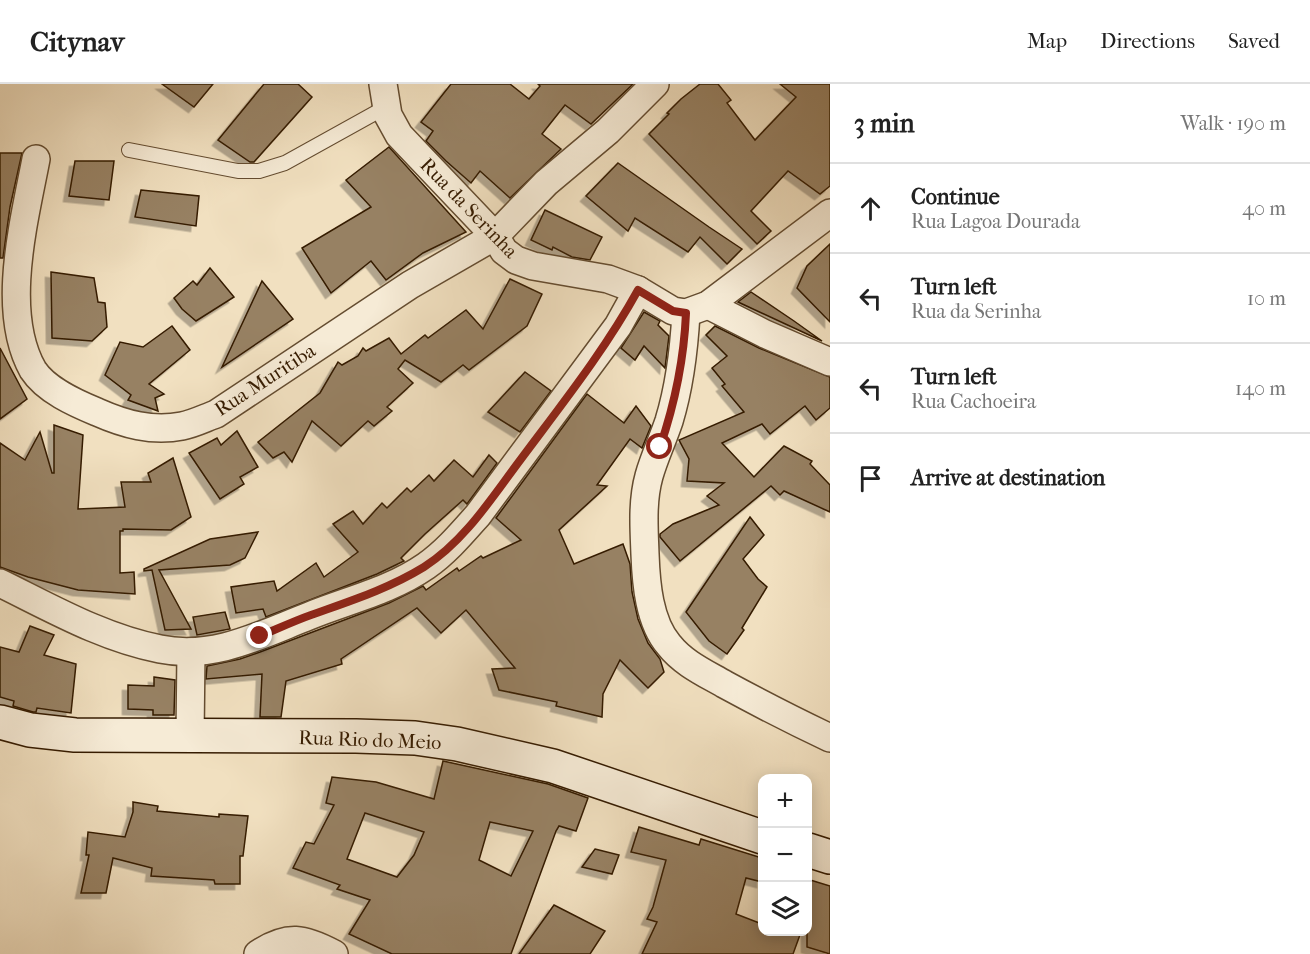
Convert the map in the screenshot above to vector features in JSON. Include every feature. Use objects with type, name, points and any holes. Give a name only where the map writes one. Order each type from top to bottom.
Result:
[{"type":"main road","name":"Rua Rio do Meio","points":[[0,722],[75,735],[415,738],[457,744],[553,766],[758,836]]},
{"type":"main road","points":[[812,852],[830,857]]},
{"type":"street","name":"Rua Muritiba","points":[[36,159],[9,254],[16,322],[22,349],[34,372],[54,390],[86,408],[120,422],[149,428],[183,426],[216,414],[410,285],[495,236],[546,183],[608,131],[655,84]]},
{"type":"street","name":"Rua da Serinha","points":[[385,95],[388,115],[399,135],[495,236],[504,250],[516,260],[533,266],[608,279],[638,290],[673,311],[697,309],[765,334],[830,362]]},
{"type":"street","points":[[830,213],[697,309],[684,352],[669,421],[648,478],[644,505],[649,594],[656,621],[667,644],[685,661],[746,696],[830,738]]},
{"type":"street","points":[[0,583],[95,630],[161,650],[191,652],[229,647],[391,585],[426,566],[454,543],[478,515],[618,326],[638,290]]},
{"type":"street","points":[[190,736],[191,652]]},
{"type":"street","points":[[258,954],[270,946],[289,939],[305,941],[334,954]]},
{"type":"lane","points":[[129,150],[238,171],[259,171],[285,163],[385,95]]},
{"type":"building","points":[[162,84],[213,84],[194,107]]},
{"type":"building","points":[[264,84],[298,84],[312,97],[254,162],[250,162],[218,140]]},
{"type":"building","points":[[451,84],[510,84],[529,99],[540,86],[538,84],[633,84],[591,124],[565,105],[542,134],[561,149],[510,198],[480,171],[471,183],[426,141],[433,131],[421,122]]},
{"type":"building","points":[[700,84],[718,84],[731,100],[727,103],[755,140],[796,97],[780,84],[830,84],[830,186],[820,194],[788,171],[751,211],[771,231],[757,244],[649,134],[681,99]]},
{"type":"building","points":[[389,147],[466,232],[423,253],[386,280],[371,261],[331,293],[302,248],[371,207],[346,180]]},
{"type":"building","points":[[0,153],[22,153],[10,207],[3,258],[0,258]]},
{"type":"building","points":[[75,161],[114,161],[109,200],[69,196]]},
{"type":"building","points":[[618,163],[742,249],[727,264],[700,237],[688,252],[635,218],[628,231],[586,196]]},
{"type":"building","points":[[141,190],[199,196],[196,226],[135,217]]},
{"type":"building","points":[[545,210],[602,237],[590,260],[572,257],[553,247],[552,250],[531,240]]},
{"type":"building","points":[[830,244],[830,322],[797,288],[807,266]]},
{"type":"building","points":[[210,268],[234,297],[196,321],[182,309],[174,298],[193,281],[197,285]]},
{"type":"building","points":[[51,272],[94,278],[98,302],[105,303],[107,327],[92,341],[52,338]]},
{"type":"building","points":[[510,279],[542,294],[527,326],[469,370],[463,365],[441,382],[405,360],[398,369],[413,383],[387,407],[392,411],[374,426],[368,421],[341,446],[312,421],[292,462],[284,452],[273,458],[258,442],[320,393],[338,362],[342,365],[358,356],[363,348],[366,351],[389,338],[401,354],[425,335],[428,338],[466,310],[483,329]]},
{"type":"building","points":[[262,281],[293,319],[222,367]]},
{"type":"building","points":[[751,292],[794,321],[822,341],[738,302]]},
{"type":"building","points":[[644,312],[660,321],[658,325],[669,336],[665,368],[644,346],[635,360],[621,348]]},
{"type":"building","points":[[172,326],[190,350],[149,384],[164,394],[155,398],[158,411],[128,400],[131,395],[105,375],[120,342],[143,347]]},
{"type":"building","points":[[715,326],[759,348],[830,377],[830,408],[816,420],[805,406],[770,434],[762,424],[722,443],[754,477],[784,446],[812,461],[810,464],[830,485],[830,512],[784,491],[780,495],[771,486],[680,561],[660,534],[673,524],[719,505],[707,496],[724,483],[687,481],[689,459],[679,440],[744,412],[722,386],[725,384],[712,368],[727,356],[706,335]]},
{"type":"building","points":[[0,348],[27,399],[0,419]]},
{"type":"building","points":[[525,372],[551,391],[520,432],[488,412]]},
{"type":"building","points":[[587,394],[624,423],[636,406],[651,426],[642,448],[630,439],[597,485],[607,486],[559,530],[574,564],[623,544],[630,564],[632,592],[638,619],[648,643],[660,659],[664,672],[648,688],[620,660],[603,694],[602,717],[556,706],[557,702],[499,690],[492,669],[515,668],[466,610],[441,633],[417,608],[341,659],[342,664],[286,681],[281,717],[260,717],[262,674],[206,679],[207,666],[260,652],[389,603],[423,586],[426,590],[457,568],[459,571],[481,556],[483,558],[521,540],[496,518]]},
{"type":"building","points":[[54,425],[83,435],[78,509],[125,507],[121,482],[151,482],[148,473],[173,458],[191,517],[171,530],[123,529],[120,531],[120,573],[134,572],[135,594],[78,590],[0,567],[0,443],[25,460],[40,432],[52,473],[54,473]]},
{"type":"building","points":[[237,431],[258,467],[240,477],[244,484],[220,499],[189,453],[217,438],[221,445]]},
{"type":"building","points":[[489,455],[497,463],[467,504],[463,500],[425,534],[401,558],[404,561],[377,574],[266,617],[263,609],[236,613],[231,587],[274,581],[277,591],[316,563],[324,577],[358,552],[333,524],[353,511],[363,524],[382,503],[387,508],[407,488],[411,492],[429,475],[434,481],[454,460],[473,477]]},
{"type":"building","points":[[750,517],[764,535],[743,559],[767,587],[742,628],[744,630],[727,654],[709,641],[686,612]]},
{"type":"building","points":[[258,532],[245,558],[230,565],[159,570],[191,629],[165,630],[152,570],[144,571],[144,569],[210,539]]},
{"type":"building","points":[[225,612],[230,629],[197,635],[193,617]]},
{"type":"building","points":[[30,626],[54,635],[44,655],[76,664],[71,713],[37,708],[36,712],[33,712],[13,706],[14,701],[0,697],[0,647],[19,652]]},
{"type":"building","points":[[154,677],[175,680],[174,715],[153,715],[153,710],[128,709],[128,685],[154,686]]},
{"type":"building","points":[[443,761],[548,784],[588,798],[576,831],[559,826],[556,831],[511,954],[392,954],[349,934],[370,900],[337,889],[340,885],[293,868],[306,842],[314,844],[334,805],[326,803],[332,777],[376,782],[434,799]],"holes":[[[365,813],[424,832],[414,855],[397,877],[347,859]],[[490,822],[533,831],[511,876],[479,860]]]},
{"type":"building","points":[[133,802],[158,806],[157,811],[219,817],[219,814],[248,816],[243,856],[240,856],[240,884],[215,884],[214,880],[151,876],[152,868],[113,858],[106,893],[81,893],[89,855],[86,855],[88,832],[125,837],[133,812]]},
{"type":"building","points":[[639,827],[699,845],[701,839],[758,857],[758,881],[746,878],[736,914],[758,922],[758,936],[800,936],[793,954],[642,954],[657,922],[647,919],[653,907],[666,860],[631,852]]},
{"type":"building","points":[[595,849],[619,855],[612,874],[582,867]]},
{"type":"building","points":[[812,881],[830,886],[830,954],[807,947],[807,936],[812,936]]},
{"type":"building","points":[[554,905],[605,931],[590,954],[519,954]]},
{"type":"route","points":[[260,636],[391,585],[426,566],[454,543],[478,515],[618,326],[638,290],[673,311],[686,313],[684,352],[677,391],[660,447]]}]
